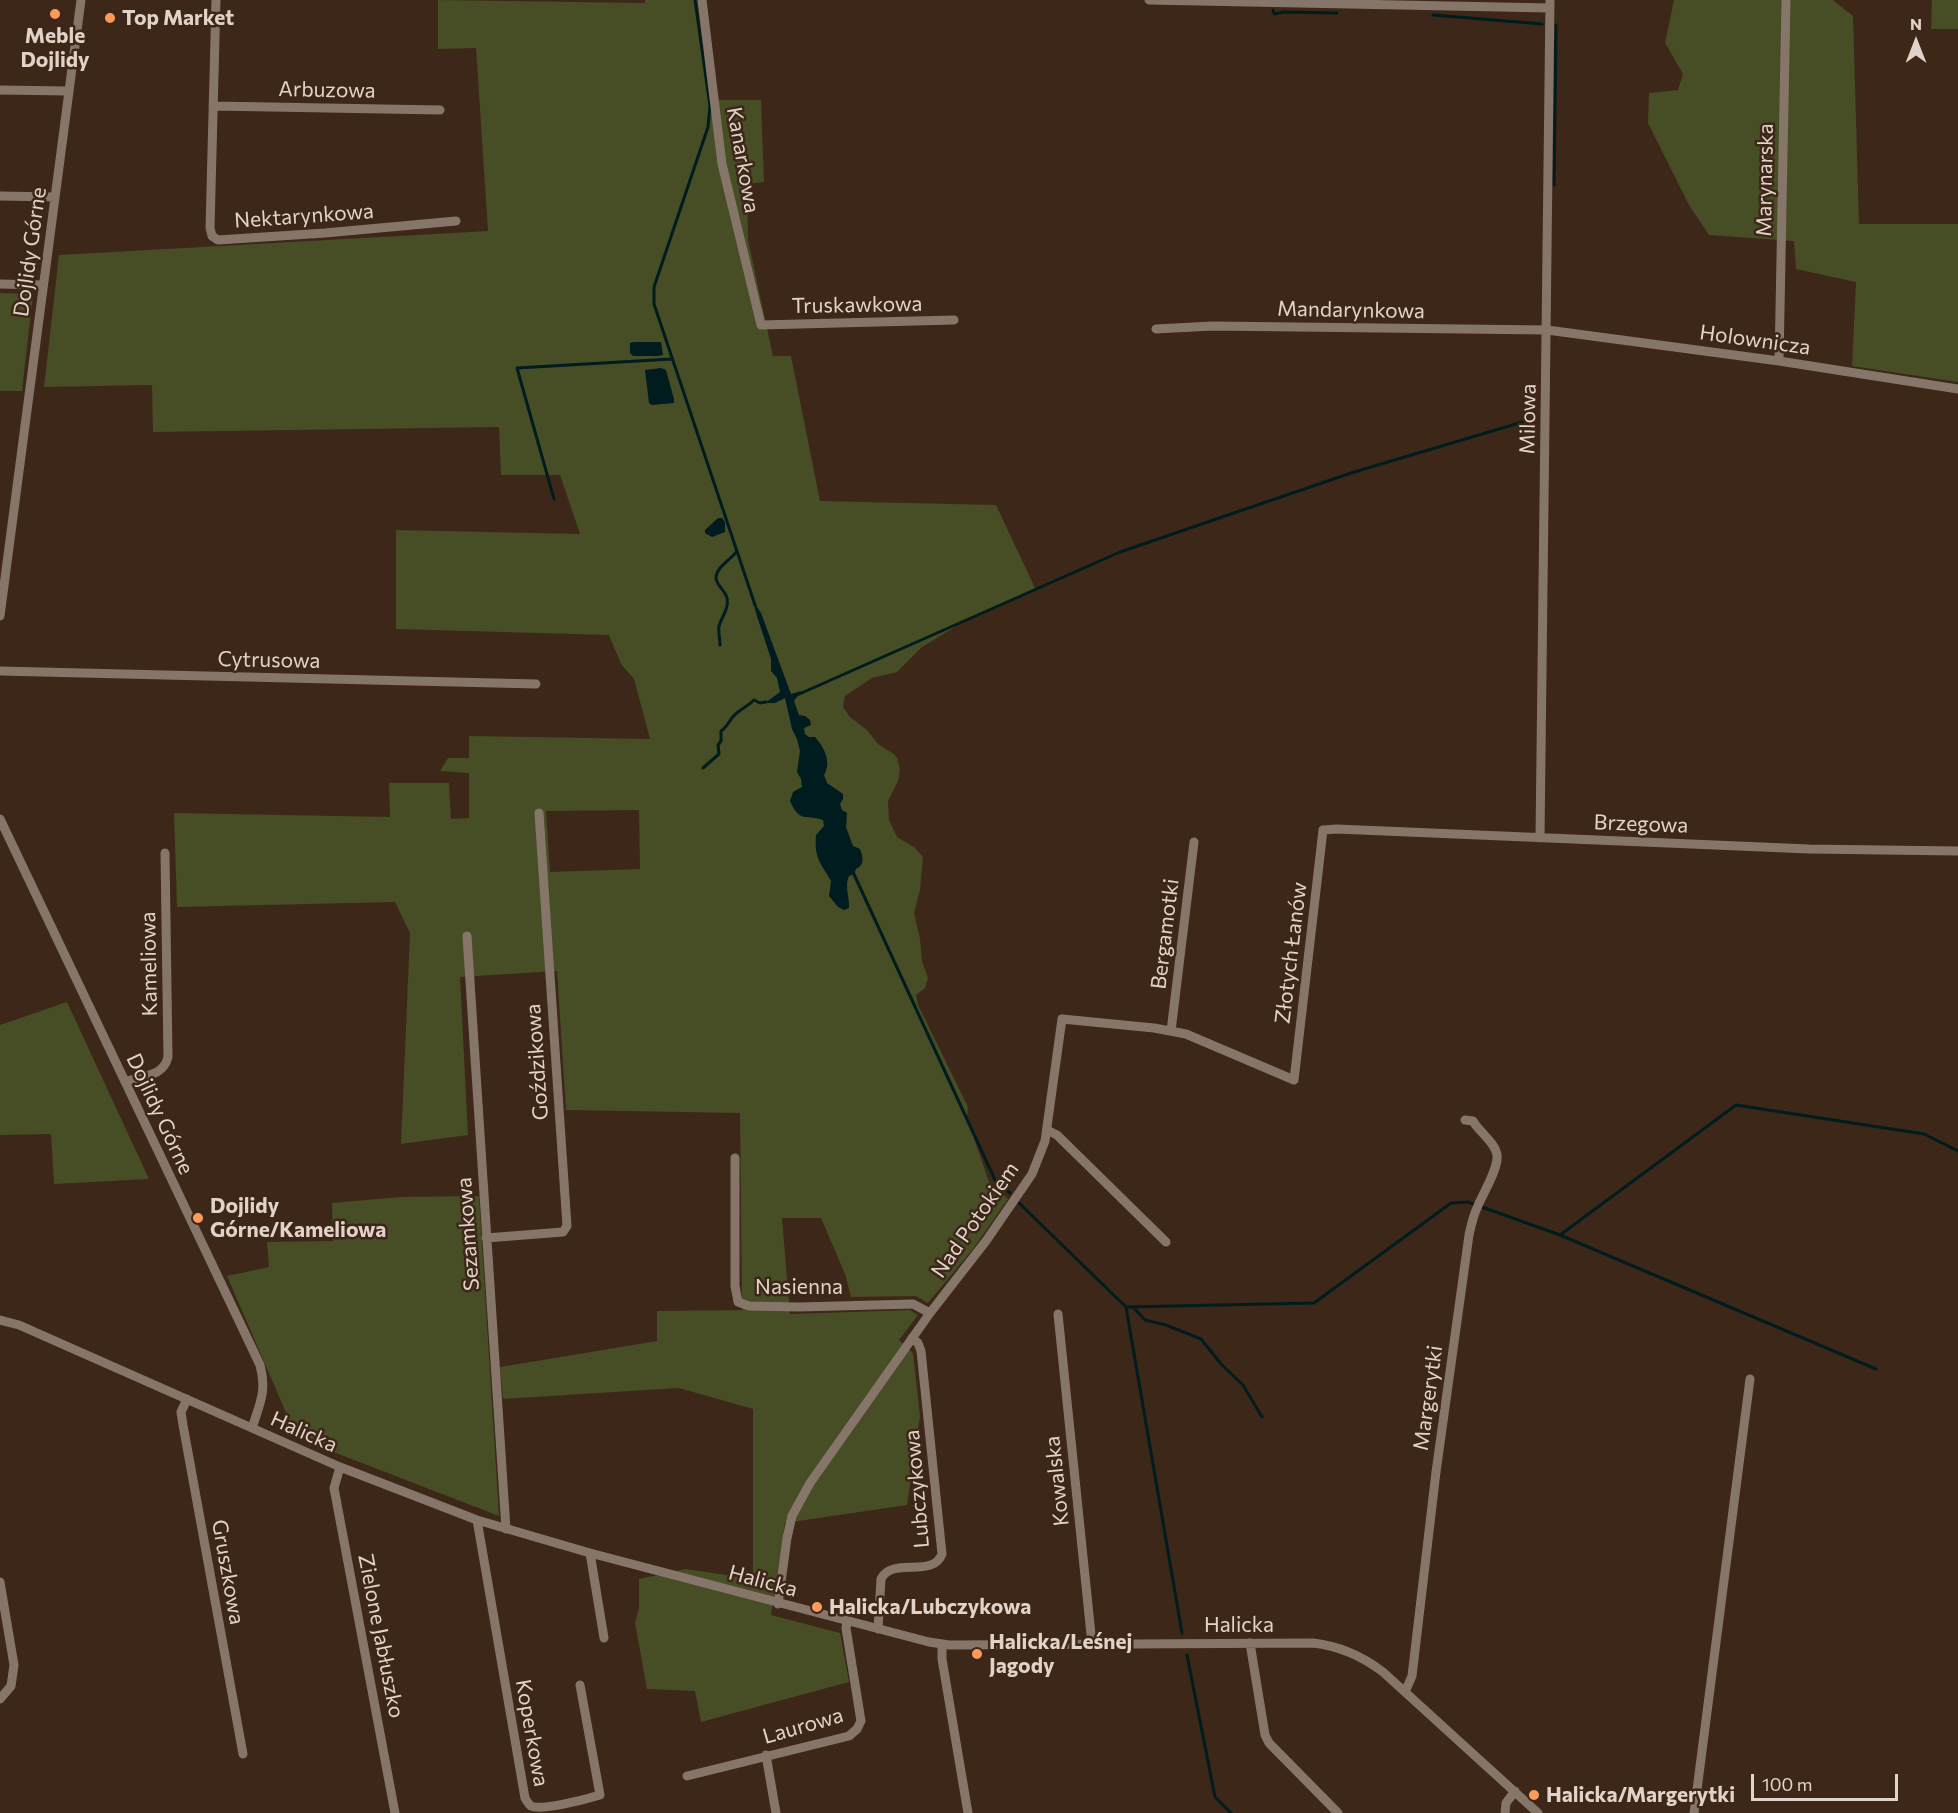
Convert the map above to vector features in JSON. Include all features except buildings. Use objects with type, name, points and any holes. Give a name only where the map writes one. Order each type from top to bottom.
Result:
[{"type":"street","name":"Dojlidy Górne","points":[[0,616],[4,561],[44,285],[81,0]]},
{"type":"street","name":"Nektarynkowa","points":[[216,0],[210,228],[212,236],[218,240],[456,221]]},
{"type":"street","name":"Kanarkowa","points":[[702,0],[722,164],[760,325]]},
{"type":"street","points":[[1149,0],[1550,4]]},
{"type":"street","name":"Marynarska","points":[[1779,361],[1786,0]]},
{"type":"street","name":"Milowa","points":[[1540,838],[1550,4]]},
{"type":"street","points":[[0,90],[69,91]]},
{"type":"street","name":"Arbuzowa","points":[[213,106],[440,110]]},
{"type":"street","points":[[0,196],[55,197]]},
{"type":"street","points":[[0,284],[44,285]]},
{"type":"street","name":"Truskawkowa","points":[[760,325],[954,320]]},
{"type":"street","name":"Mandarynkowa","points":[[1156,329],[1224,326],[1547,330]]},
{"type":"street","name":"Holownicza","points":[[1547,330],[1958,388]]},
{"type":"street","name":"Cytrusowa","points":[[0,671],[536,684]]},
{"type":"street","name":"Goździkowa","points":[[486,1238],[563,1232],[567,1226],[539,813]]},
{"type":"street","name":"Dojlidy Górne","points":[[0,819],[260,1365],[264,1380],[263,1392],[252,1428]]},
{"type":"street","name":"Brzegowa","points":[[1323,830],[1958,852]]},
{"type":"street","name":"Złotych Łanów","points":[[1294,1080],[1323,830]]},
{"type":"street","name":"Bergamotki","points":[[1171,1031],[1194,842]]},
{"type":"street","name":"Kameliowa","points":[[125,1082],[158,1073],[165,1066],[168,1057],[165,853]]},
{"type":"street","name":"Sezamkowa","points":[[467,936],[506,1529]]},
{"type":"street","name":"Nad Potokiem","points":[[778,1604],[792,1516],[810,1483],[1032,1174],[1045,1141],[1062,1019],[1186,1034],[1294,1080]]},
{"type":"street","name":"Margerytki","points":[[1405,1692],[1412,1676],[1436,1472],[1469,1235],[1476,1211],[1496,1165],[1497,1154],[1490,1141],[1469,1120]]},
{"type":"street","points":[[1047,1130],[1057,1135],[1167,1242]]},
{"type":"street","name":"Nasienna","points":[[735,1158],[735,1286],[738,1302],[749,1306],[799,1307],[913,1304],[930,1313]]},
{"type":"street","name":"Kowalska","points":[[1058,1314],[1092,1644]]},
{"type":"street","name":"Halicka","points":[[0,1320],[19,1325],[340,1467],[477,1520],[778,1604],[942,1645],[1313,1643],[1348,1651],[1376,1667],[1539,1813]]},
{"type":"street","name":"Lubczykowa","points":[[878,1629],[880,1579],[884,1573],[891,1569],[932,1565],[940,1561],[942,1554],[921,1351],[918,1343],[912,1338]]},
{"type":"street","points":[[1694,1813],[1750,1379]]},
{"type":"street","name":"Gruszkowa","points":[[187,1399],[181,1412],[183,1425],[243,1754]]},
{"type":"street","name":"Zielone Jabłuszko","points":[[340,1467],[334,1488],[395,1813]]},
{"type":"street","name":"Koperkowa","points":[[477,1520],[525,1798],[529,1805],[538,1808],[600,1796],[580,1685]]},
{"type":"street","points":[[590,1553],[604,1638]]},
{"type":"street","points":[[0,1582],[14,1665],[11,1686],[0,1699]]},
{"type":"street","name":"Laurowa","points":[[687,1776],[849,1736],[857,1729],[861,1721],[846,1628],[847,1621]]},
{"type":"street","points":[[1250,1643],[1265,1735],[1269,1743],[1338,1813]]},
{"type":"street","points":[[942,1645],[942,1659],[968,1813]]},
{"type":"street","points":[[766,1755],[776,1813]]},
{"type":"street","points":[[1505,1813],[1506,1803],[1515,1791]]},
{"type":"street","points":[[572,1802],[574,1813]]},
{"type":"green space","points":[[438,0],[645,3],[645,0],[695,0],[709,100],[761,100],[764,182],[747,184],[748,240],[773,356],[791,356],[820,501],[996,505],[1036,590],[963,622],[922,647],[897,672],[872,678],[845,696],[843,707],[850,717],[867,730],[878,744],[897,758],[900,769],[898,781],[888,801],[889,820],[897,837],[914,847],[923,857],[920,890],[914,913],[922,961],[928,978],[925,988],[916,995],[918,1005],[968,1107],[967,1118],[989,1182],[1008,1199],[973,1249],[928,1303],[916,1296],[851,1297],[845,1274],[821,1218],[782,1218],[790,1314],[910,1310],[918,1315],[899,1340],[913,1353],[920,1416],[907,1505],[785,1523],[771,1615],[840,1633],[849,1682],[701,1722],[695,1691],[647,1689],[635,1623],[639,1608],[639,1579],[686,1569],[753,1579],[753,1409],[679,1388],[503,1399],[500,1367],[657,1341],[657,1311],[742,1310],[740,1113],[566,1110],[557,971],[460,977],[468,1135],[401,1144],[410,933],[395,902],[177,907],[174,813],[390,817],[389,783],[449,783],[451,819],[469,818],[469,773],[440,771],[448,758],[469,758],[469,736],[650,739],[634,679],[621,664],[609,635],[396,629],[396,530],[580,534],[560,475],[501,475],[499,427],[153,432],[152,385],[44,387],[59,255],[488,231],[476,48],[438,49]],"holes":[[[639,810],[640,869],[550,872],[546,811]]]},
{"type":"green space","points":[[1674,0],[1833,0],[1853,16],[1859,224],[1958,224],[1958,382],[1852,366],[1856,282],[1796,269],[1794,241],[1709,235],[1689,205],[1648,123],[1649,93],[1678,90],[1683,74],[1665,43]]},
{"type":"green space","points":[[1932,0],[1958,0],[1958,29],[1931,29]]},
{"type":"green space","points":[[0,293],[33,294],[22,391],[0,391]]},
{"type":"green space","points":[[67,1002],[149,1179],[54,1184],[51,1134],[0,1135],[0,1025]]},
{"type":"green space","points":[[479,1196],[499,1516],[297,1438],[227,1276],[269,1267],[267,1242],[333,1241],[332,1203],[400,1197]]},
{"type":"water","points":[[661,342],[663,355],[633,356],[630,353],[630,343]]},
{"type":"water","points":[[661,368],[666,370],[674,403],[652,405],[649,403],[645,370]]},
{"type":"water","points":[[718,518],[722,518],[725,522],[725,532],[712,537],[705,533],[705,530]]},
{"type":"water","points":[[754,602],[761,613],[791,694],[801,691],[794,701],[799,715],[810,720],[811,725],[804,728],[805,734],[815,737],[824,750],[827,765],[824,775],[827,783],[843,794],[840,804],[842,810],[847,813],[846,827],[853,846],[861,852],[862,863],[854,874],[849,876],[847,888],[849,908],[844,910],[838,907],[829,896],[831,881],[817,855],[816,835],[824,826],[823,820],[800,815],[790,801],[793,792],[802,787],[797,772],[800,751],[785,698],[775,703],[765,703],[780,692],[777,678],[771,671],[771,659]]},
{"type":"waterway","points":[[695,0],[710,106],[708,127],[654,287],[654,304],[755,605]]},
{"type":"waterway","points":[[1273,10],[1274,14],[1284,12],[1337,13]]},
{"type":"waterway","points":[[1433,15],[1542,24]]},
{"type":"waterway","points":[[1554,185],[1556,25]]},
{"type":"waterway","points":[[554,499],[517,368],[672,359]]},
{"type":"waterway","points":[[797,695],[1120,552],[1351,473],[1536,418]]},
{"type":"waterway","points":[[720,645],[719,626],[726,609],[727,598],[716,577],[719,569],[737,551]]},
{"type":"waterway","points":[[703,768],[719,754],[721,731],[735,714],[754,700],[760,703],[766,702]]},
{"type":"waterway","points":[[852,870],[995,1180],[1010,1193]]},
{"type":"waterway","points":[[1560,1235],[1736,1105],[1924,1134],[1958,1151]]},
{"type":"waterway","points":[[1126,1307],[1314,1303],[1451,1203],[1468,1202],[1560,1235],[1876,1369]]},
{"type":"waterway","points":[[1019,1203],[1126,1307],[1182,1633]]},
{"type":"waterway","points":[[1133,1307],[1145,1320],[1166,1325],[1201,1339],[1221,1364],[1243,1385],[1262,1417]]},
{"type":"waterway","points":[[1187,1655],[1215,1797],[1231,1813]]},
{"type":"place","name":"Meble Dojlidy","points":[[55,14]]},
{"type":"place","name":"Top Market","points":[[110,18]]},
{"type":"place","name":"Dojlidy Górne/Kameliowa","points":[[198,1218]]},
{"type":"place","name":"Halicka/Lubczykowa","points":[[817,1607]]},
{"type":"place","name":"Halicka/Leśnej Jagody","points":[[977,1654]]},
{"type":"place","name":"Halicka/Margerytki","points":[[1534,1795]]}]
